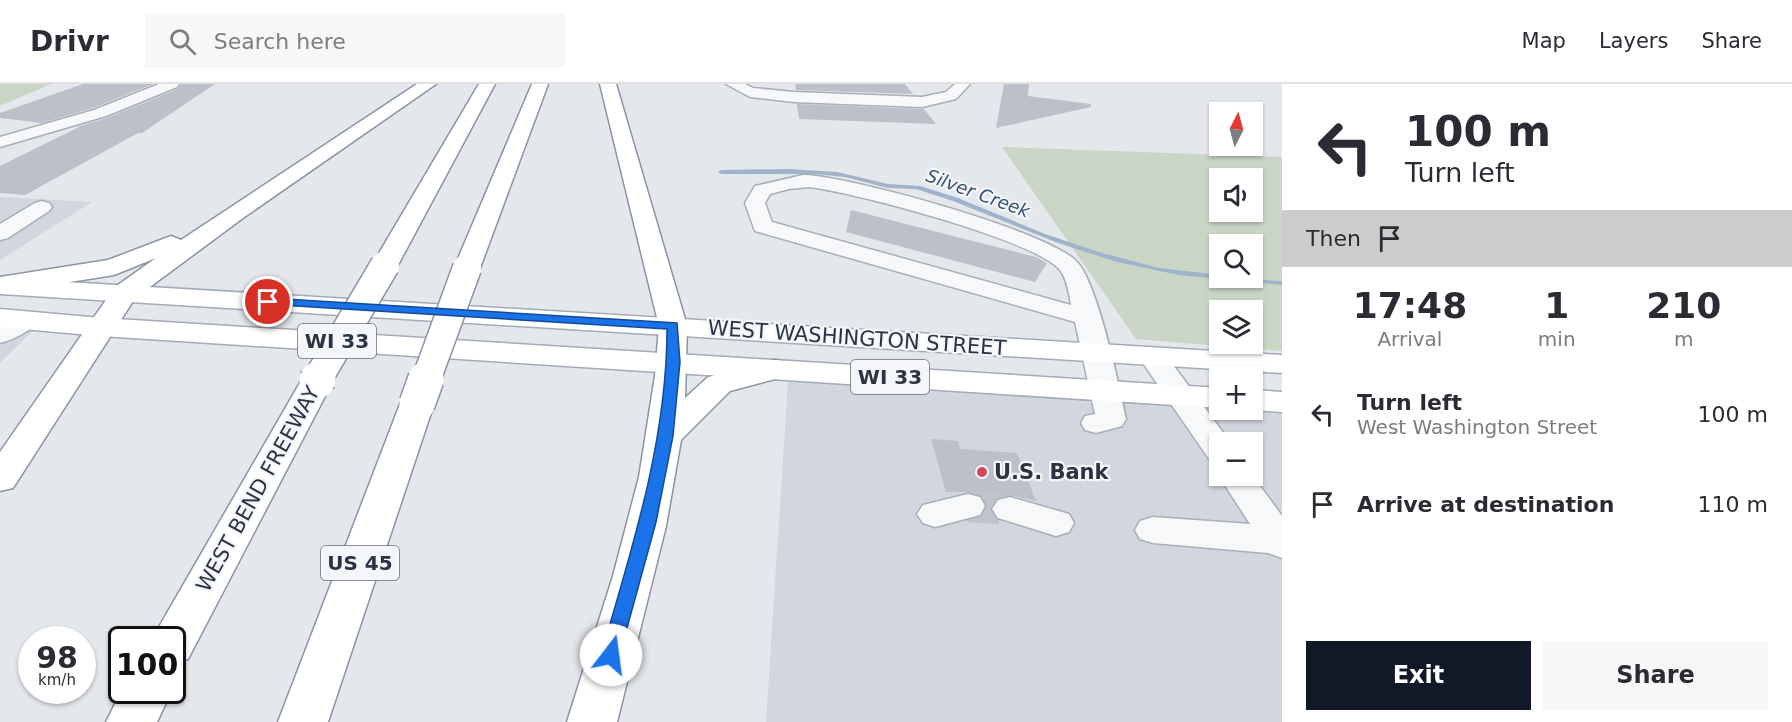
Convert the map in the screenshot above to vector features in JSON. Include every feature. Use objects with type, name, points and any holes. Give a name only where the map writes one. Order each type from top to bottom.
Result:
[{"type":"main road","points":[[0,479],[125,293],[235,213],[428,84]]},
{"type":"main road","name":"WEST BEND FREEWAY","points":[[182,626],[317,381],[385,266],[487,84]]},
{"type":"main road","name":"US 45","points":[[303,722],[467,268],[540,84]]},
{"type":"main road","points":[[592,722],[648,522],[665,436],[673,362],[673,326],[608,84]]},
{"type":"main road","points":[[0,285],[114,267],[235,213]]},
{"type":"main road","name":"WEST WASHINGTON STREET","points":[[0,285],[1282,364]]},
{"type":"main road","name":"WEST WASHINGTON STREET","points":[[13,319],[101,327],[1209,397]]},
{"type":"main road","points":[[665,436],[719,384],[775,369]]},
{"type":"main road","points":[[1263,401],[1282,402]]},
{"type":"main road","points":[[131,722],[141,704]]},
{"type":"street","points":[[0,142],[100,113],[172,84]]},
{"type":"street","points":[[733,84],[750,92],[794,97],[922,102],[951,96],[963,84]]},
{"type":"street","points":[[1086,316],[763,226],[755,203],[762,190],[778,185],[814,181],[945,213],[1049,250],[1068,265],[1081,293],[1111,419],[1096,423]]},
{"type":"street","points":[[0,232],[42,207]]},
{"type":"street","points":[[0,335],[13,319]]},
{"type":"street","points":[[1152,356],[1209,436]]},
{"type":"street","points":[[1243,486],[1281,542]]},
{"type":"street","points":[[935,514],[968,506]]},
{"type":"street","points":[[1010,509],[1056,522]]},
{"type":"street","points":[[1153,530],[1281,542]]},
{"type":"shaded area","points":[[0,197],[92,202],[0,260]]},
{"type":"shaded area","points":[[0,328],[34,330],[0,363]]},
{"type":"shaded area","points":[[788,382],[887,383],[1209,403],[1209,420],[1263,420],[1263,409],[1282,409],[1282,722],[766,722]]},
{"type":"green space","points":[[0,84],[51,84],[0,106]]},
{"type":"green space","points":[[1002,147],[1282,157],[1282,351],[1263,349],[1263,300],[1209,300],[1209,345],[1136,339]]},
{"type":"building","points":[[83,84],[153,84],[93,108],[42,123],[0,118],[0,113]]},
{"type":"building","points":[[181,84],[215,84],[142,133],[138,133],[25,195],[0,193],[0,166],[79,127],[77,127],[107,118],[178,89]]},
{"type":"building","points":[[795,84],[905,84],[913,94],[796,90]]},
{"type":"building","points":[[1004,84],[1029,84],[1028,96],[1091,104],[1091,107],[996,128]]},
{"type":"building","points":[[797,104],[924,109],[936,124],[799,119]]},
{"type":"building","points":[[851,210],[1036,257],[1047,263],[1035,282],[846,232]]},
{"type":"building","name":"U.S. Bank","points":[[931,439],[958,441],[960,449],[1017,453],[1036,501],[1011,495],[997,498],[990,508],[995,518],[981,517],[987,505],[981,495],[969,492],[946,492]]},
{"type":"waterway","name":"Silver Creek","points":[[721,172],[816,172],[845,175],[888,186],[920,188],[1099,255],[1159,270],[1209,276]]},
{"type":"waterway","name":"Silver Creek","points":[[1263,281],[1282,283]]},
{"type":"tunnel","points":[[968,506],[1010,509]]},
{"type":"place","name":"U.S. Bank","points":[[982,472]]},
{"type":"route","points":[[268,302],[673,326],[673,362],[665,436],[648,522],[611,655]]}]
